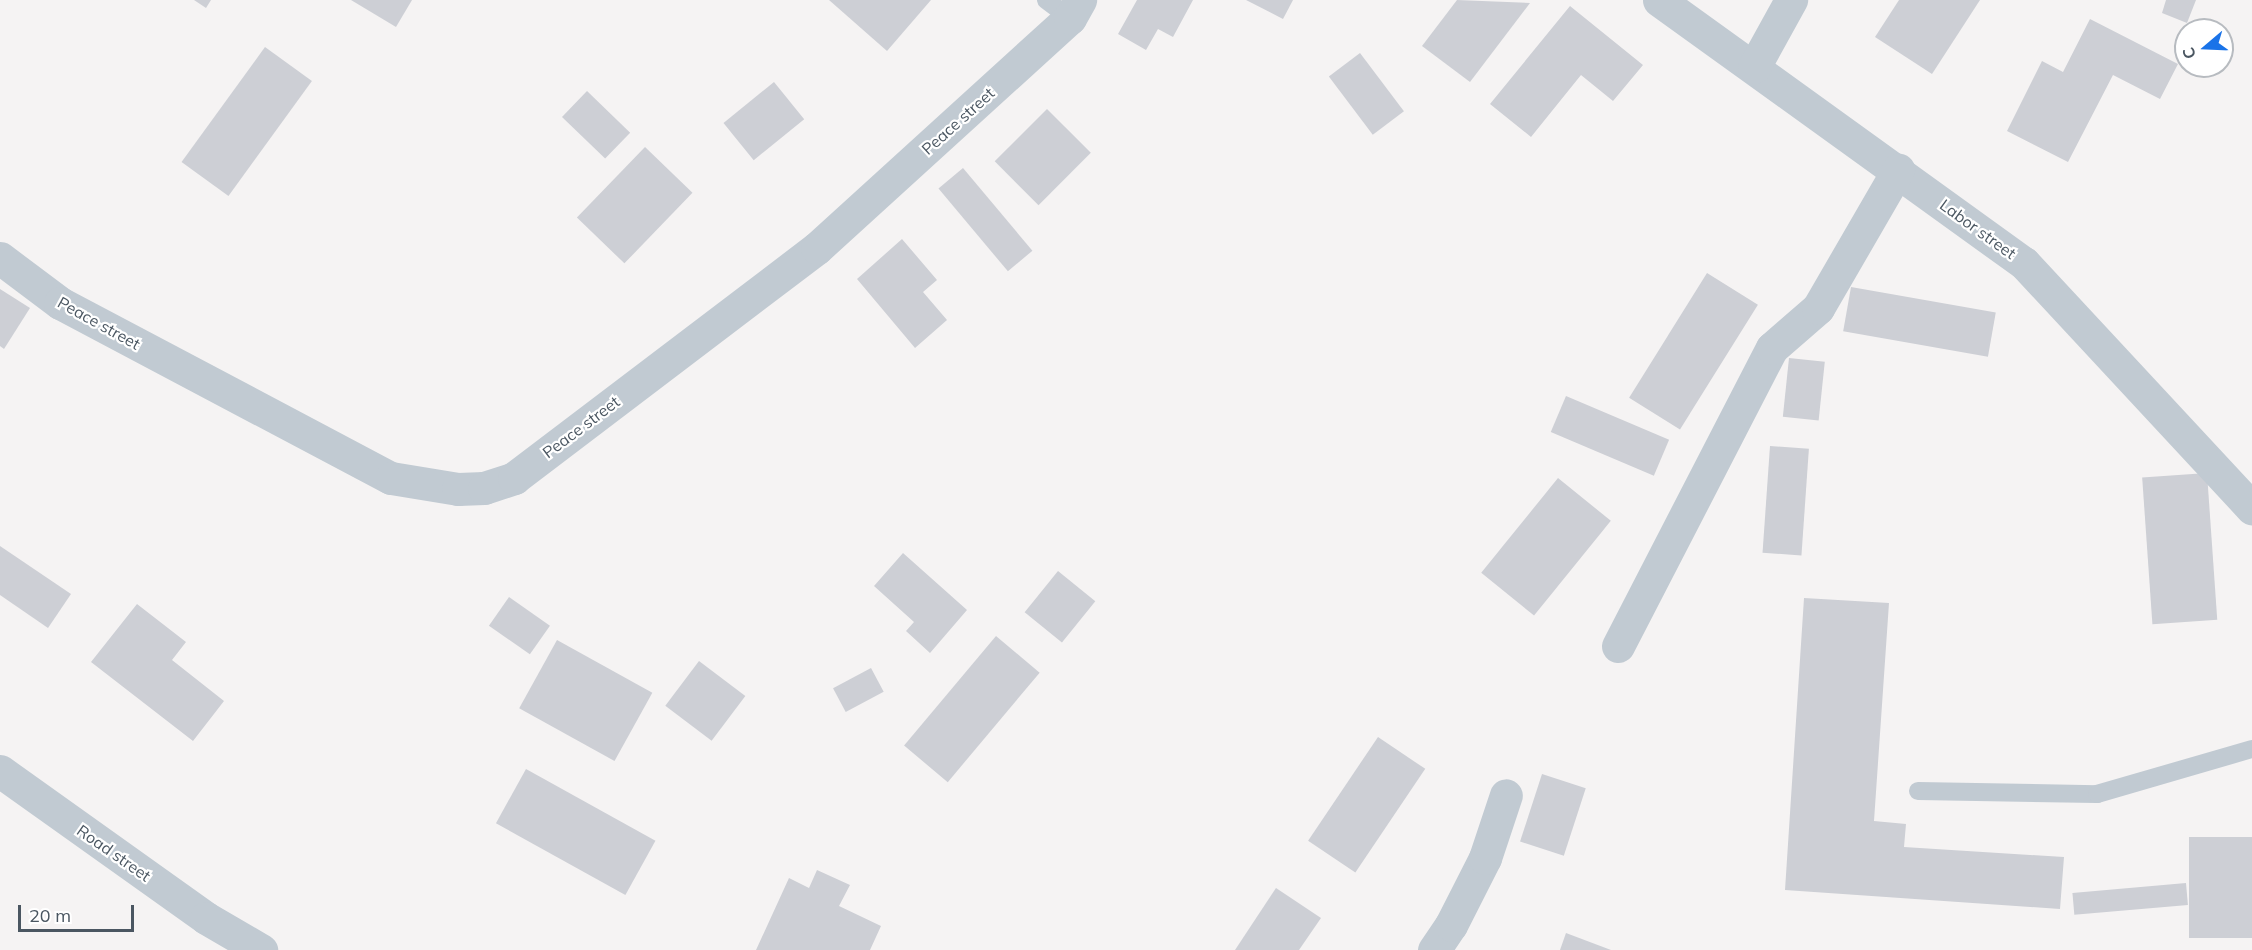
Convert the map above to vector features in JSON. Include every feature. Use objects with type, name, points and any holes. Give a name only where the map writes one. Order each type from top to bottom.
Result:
[{"type":"street","name":"Labor street","points":[[1659,0],[2024,263],[2252,508]]},
{"type":"street","points":[[1754,67],[1791,0]]},
{"type":"street","name":"Peace street","points":[[0,258],[60,303],[391,478],[458,489],[484,488],[514,478],[818,248],[1065,6]]},
{"type":"street","points":[[1618,646],[1772,348],[1818,308],[1898,170]]},
{"type":"street","name":"Road street","points":[[0,771],[206,918],[261,950]]},
{"type":"street","points":[[1434,950],[1451,926],[1485,858],[1506,795]]},
{"type":"lane","points":[[1918,791],[2097,794],[2252,749]]},
{"type":"building","points":[[194,0],[211,0],[206,8]]},
{"type":"building","points":[[351,0],[412,0],[396,27]]},
{"type":"building","points":[[829,0],[931,0],[887,51]]},
{"type":"building","points":[[1137,0],[1193,0],[1173,37],[1158,29],[1146,50],[1118,34]]},
{"type":"building","points":[[1246,0],[1293,0],[1283,19]]},
{"type":"building","points":[[1457,0],[1530,3],[1470,82],[1422,46]]},
{"type":"building","points":[[1899,0],[1980,0],[1932,74],[1875,37]]},
{"type":"building","points":[[2166,0],[2196,0],[2189,18],[2174,18],[2162,13]]},
{"type":"building","points":[[1570,6],[1643,65],[1613,101],[1581,75],[1531,137],[1490,104]]},
{"type":"building","points":[[2090,19],[2174,62],[2174,72],[2160,99],[2113,75],[2068,162],[2007,131],[2042,61],[2063,72]]},
{"type":"building","points":[[265,47],[312,81],[228,196],[182,162]]},
{"type":"building","points":[[1360,53],[1404,111],[1373,135],[1329,76]]},
{"type":"building","points":[[774,82],[804,119],[754,160],[723,123]]},
{"type":"building","points":[[587,91],[630,133],[605,159],[562,117]]},
{"type":"building","points":[[1047,109],[1091,153],[1039,205],[995,161]]},
{"type":"building","points":[[645,147],[692,193],[624,263],[577,217]]},
{"type":"building","points":[[963,168],[1032,251],[1008,271],[938,189]]},
{"type":"building","points":[[902,239],[937,280],[923,292],[947,320],[915,348],[857,279]]},
{"type":"building","points":[[1707,273],[1758,305],[1680,429],[1629,398]]},
{"type":"building","points":[[1851,287],[1996,313],[1988,357],[1843,331]]},
{"type":"building","points":[[0,289],[30,308],[4,349],[0,346]]},
{"type":"building","points":[[1789,358],[1825,362],[1819,420],[1783,417]]},
{"type":"building","points":[[1566,396],[1669,440],[1654,476],[1551,432]]},
{"type":"building","points":[[1770,446],[1809,449],[1801,555],[1763,553]]},
{"type":"building","points":[[2207,473],[2217,620],[2152,624],[2142,478]]},
{"type":"building","points":[[1558,478],[1611,521],[1534,616],[1481,573]]},
{"type":"building","points":[[0,546],[71,594],[48,628],[0,595]]},
{"type":"building","points":[[903,553],[967,610],[930,653],[906,631],[914,622],[874,586]]},
{"type":"building","points":[[1058,571],[1095,601],[1062,642],[1025,612]]},
{"type":"building","points":[[509,597],[550,626],[530,654],[489,626]]},
{"type":"building","points":[[1804,598],[1889,603],[1874,821],[1906,824],[1904,847],[2064,857],[2060,909],[1785,890]]},
{"type":"building","points":[[137,604],[186,642],[172,660],[224,701],[193,741],[91,662]]},
{"type":"building","points":[[996,636],[1040,673],[948,782],[904,746]]},
{"type":"building","points":[[557,640],[652,693],[615,761],[519,708]]},
{"type":"building","points":[[699,661],[745,696],[712,741],[665,706]]},
{"type":"building","points":[[871,668],[884,692],[846,712],[833,688]]},
{"type":"building","points":[[1378,737],[1425,769],[1355,873],[1308,841]]},
{"type":"building","points":[[526,769],[655,841],[625,895],[496,823]]},
{"type":"building","points":[[1542,774],[1586,788],[1564,856],[1520,842]]},
{"type":"building","points":[[2189,837],[2252,837],[2252,938],[2189,938]]},
{"type":"building","points":[[817,870],[850,885],[839,906],[881,926],[870,950],[756,950],[789,878],[809,888]]},
{"type":"building","points":[[2186,883],[2188,905],[2074,915],[2072,893]]},
{"type":"building","points":[[1276,888],[1321,918],[1299,950],[1235,950]]},
{"type":"building","points":[[1566,933],[1611,950],[1560,950]]}]
